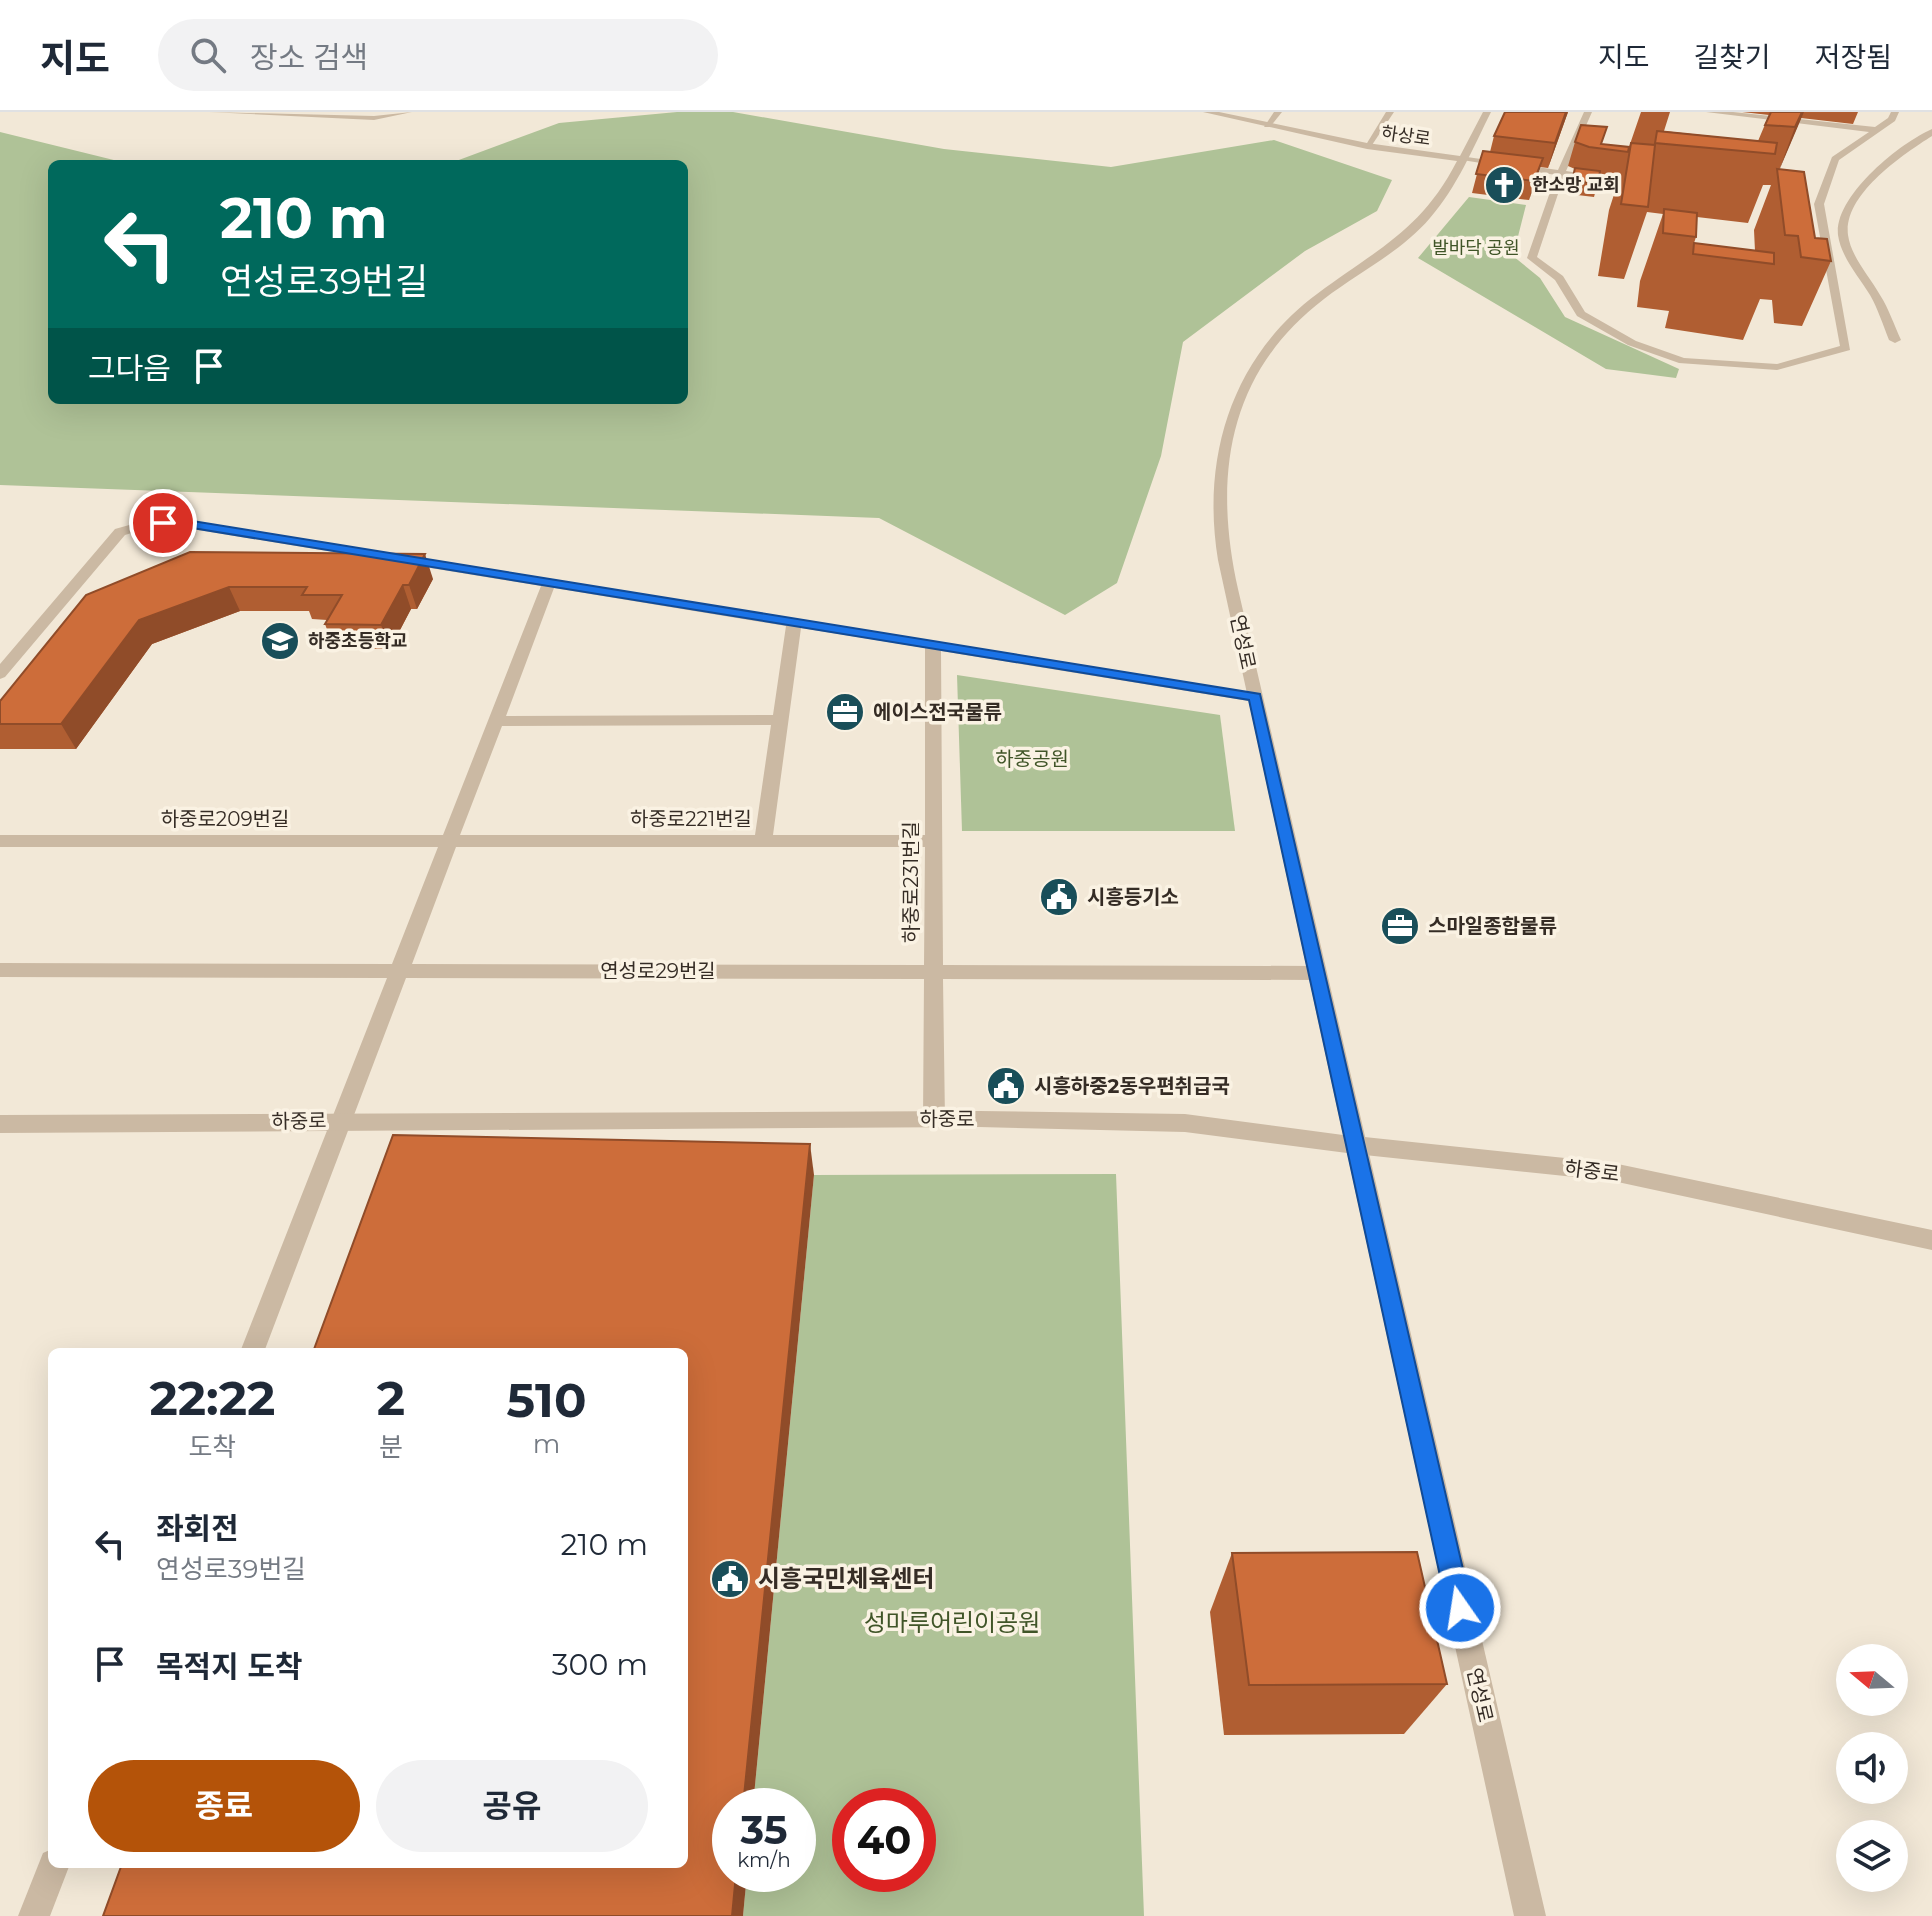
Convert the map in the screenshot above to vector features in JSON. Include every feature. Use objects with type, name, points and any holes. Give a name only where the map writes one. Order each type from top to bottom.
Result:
[{"type":"street","points":[[213,112],[374,118],[408,112]]},
{"type":"street","name":"하상로","points":[[1207,112],[1367,146],[1560,175],[1651,185]]},
{"type":"street","points":[[1267,125],[1278,112]]},
{"type":"street","points":[[1367,146],[1390,112]]},
{"type":"street","name":"연성로","points":[[1487,112],[1426,217],[1360,271],[1305,309],[1246,379],[1228,423],[1219,514],[1255,697],[1530,1916]]},
{"type":"street","points":[[1588,112],[1560,175],[1532,258],[1559,278],[1581,314],[1632,343],[1683,361],[1777,367],[1846,348],[1819,204],[1835,159],[1892,119],[1895,112]]},
{"type":"street","points":[[1710,112],[1877,130]]},
{"type":"street","points":[[1895,340],[1881,305],[1850,254],[1843,233],[1850,204],[1857,195],[1907,148],[1932,132]]},
{"type":"street","points":[[1804,203],[1819,204]]},
{"type":"street","points":[[0,674],[120,532],[147,524],[180,523],[1255,697]]},
{"type":"street","points":[[254,1348],[549,583]]},
{"type":"street","points":[[763,841],[794,622]]},
{"type":"street","name":"하중로231번길","points":[[933,645],[934,1120]]},
{"type":"street","points":[[496,721],[781,720]]},
{"type":"street","name":"하중로209번길","points":[[0,841],[449,841]]},
{"type":"street","name":"하중로221번길","points":[[449,841],[933,841]]},
{"type":"street","name":"연성로29번길","points":[[0,970],[1317,973]]},
{"type":"street","name":"하중로","points":[[0,1124],[341,1120],[1185,1123],[1355,1145],[1613,1172],[1932,1240]]},
{"type":"street","points":[[34,1916],[52,1868]]},
{"type":"green space","points":[[677,112],[733,112],[944,149],[1111,167],[1274,140],[1392,180],[1377,211],[1305,251],[1183,342],[1161,456],[1117,583],[1065,615],[879,518],[0,485],[0,132],[114,160],[48,160],[48,404],[688,404],[688,160],[459,160],[559,123]]},
{"type":"green space","name":"발바닥 공원","points":[[1469,197],[1526,205],[1513,256],[1540,278],[1565,317],[1679,369],[1676,378],[1606,369],[1418,258]]},
{"type":"green space","name":"하중공원","points":[[957,675],[1220,715],[1235,831],[962,831]]},
{"type":"green space","name":"성마루어린이공원","points":[[1116,1174],[1144,1916],[743,1916],[745,1892],[816,1892],[816,1788],[755,1788],[814,1175]]},
{"type":"building","points":[[1505,112],[1566,112],[1555,143],[1494,136]]},
{"type":"building","points":[[1771,112],[1802,112],[1795,127],[1765,125]]},
{"type":"building","points":[[1581,125],[1607,127],[1601,144],[1629,147],[1628,152],[1575,142]]},
{"type":"building","points":[[1657,131],[1777,143],[1775,154],[1655,143]]},
{"type":"building","points":[[1631,143],[1655,145],[1648,207],[1621,204]]},
{"type":"building","points":[[1483,151],[1543,158],[1534,181],[1476,174]]},
{"type":"building","points":[[1575,168],[1600,171],[1598,184],[1572,181]]},
{"type":"building","points":[[1777,169],[1804,172],[1815,238],[1827,239],[1831,261],[1801,257],[1798,236],[1785,235]]},
{"type":"building","points":[[1664,209],[1697,213],[1696,237],[1663,233]]},
{"type":"building","points":[[1694,243],[1774,253],[1774,264],[1693,254]]},
{"type":"building","points":[[190,552],[425,554],[409,585],[403,585],[381,625],[325,624],[342,595],[302,595],[307,587],[229,587],[139,620],[61,724],[0,724],[0,701],[86,595]]},
{"type":"building","name":"시흥국민체육센터","points":[[393,1135],[810,1144],[745,1788],[712,1788],[712,1892],[734,1892],[732,1916],[103,1916],[121,1868],[688,1868],[688,1348],[314,1348]]},
{"type":"building","points":[[1417,1552],[1447,1684],[1249,1685],[1232,1553]]},
{"type":"place","name":"한소망 교회","points":[[1504,185]]},
{"type":"place","name":"하중초등학교","points":[[280,641]]},
{"type":"place","name":"에이스전국물류","points":[[845,712]]},
{"type":"place","name":"시흥등기소","points":[[1059,897]]},
{"type":"place","name":"스마일종합물류","points":[[1400,926]]},
{"type":"place","name":"시흥하중2동우편취급국","points":[[1006,1086]]},
{"type":"place","name":"시흥국민체육센터","points":[[730,1579]]},
{"type":"route","points":[[163,523],[180,523],[1255,697],[1460,1608]]}]
